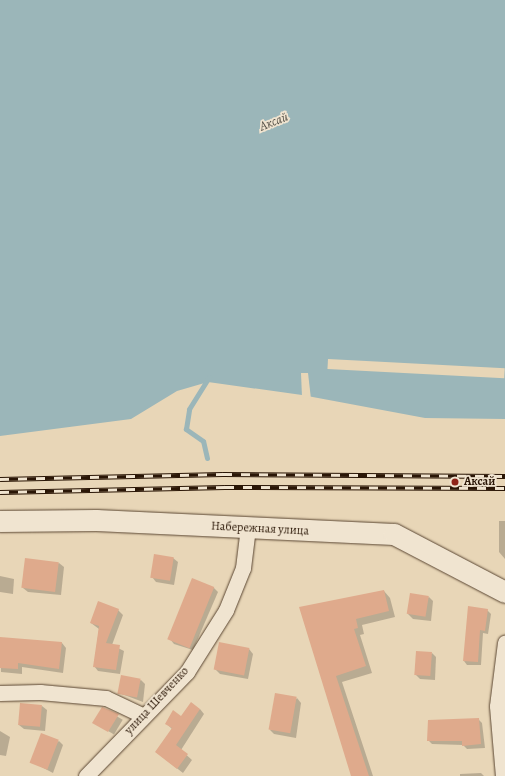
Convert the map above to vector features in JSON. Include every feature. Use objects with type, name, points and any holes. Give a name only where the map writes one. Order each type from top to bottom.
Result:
[{"type":"street","name":"Набережная улица","points":[[0,521],[96,520],[248,530],[394,534],[505,592]]},
{"type":"street","name":"улица Шевченко","points":[[86,776],[187,672],[226,610],[243,568],[248,530]]},
{"type":"street","points":[[503,776],[497,706],[505,643]]},
{"type":"street","points":[[0,693],[40,692],[106,698],[144,716]]},
{"type":"water","points":[[0,0],[505,0],[505,419],[425,418],[302,395],[208,382],[177,391],[131,419],[0,436]]},
{"type":"pier","points":[[328,359],[505,368],[504,378],[327,369]]},
{"type":"pier","points":[[301,373],[308,373],[311,399],[302,397]]},
{"type":"building","points":[[154,554],[174,557],[170,581],[150,578]]},
{"type":"building","points":[[25,558],[59,562],[55,592],[21,588]]},
{"type":"building","points":[[192,578],[214,587],[190,648],[167,639]]},
{"type":"building","points":[[384,590],[389,611],[356,619],[358,628],[354,629],[366,666],[336,676],[369,776],[351,776],[299,607]]},
{"type":"building","points":[[410,593],[429,596],[425,617],[407,614]]},
{"type":"building","points":[[98,601],[119,609],[106,643],[120,645],[116,670],[93,667],[99,626],[90,623]]},
{"type":"building","points":[[468,606],[488,609],[485,631],[480,630],[478,662],[463,661]]},
{"type":"building","points":[[0,637],[62,642],[59,669],[18,663],[18,669],[0,668]]},
{"type":"building","points":[[219,642],[249,648],[244,675],[214,669]]},
{"type":"building","points":[[416,651],[432,652],[430,676],[414,675]]},
{"type":"building","points":[[121,675],[141,679],[137,697],[117,694]]},
{"type":"building","points":[[275,693],[297,697],[290,733],[269,729]]},
{"type":"building","points":[[191,702],[200,709],[176,745],[188,754],[177,769],[155,752],[172,728],[165,724],[173,710],[181,716]]},
{"type":"building","points":[[20,703],[42,705],[40,727],[18,725]]},
{"type":"building","points":[[102,707],[119,714],[108,732],[92,723]]},
{"type":"building","points":[[479,718],[481,744],[462,746],[462,741],[427,741],[428,720]]},
{"type":"building","points":[[41,733],[59,740],[47,770],[30,763]]},
{"type":"waterway","points":[[207,458],[203,441],[186,429],[189,409],[209,377]]},
{"type":"railway","points":[[0,479],[223,474],[505,476]]},
{"type":"railway","points":[[0,492],[225,487],[505,488]]},
{"type":"place","name":"Аксай","points":[[455,482]]}]
